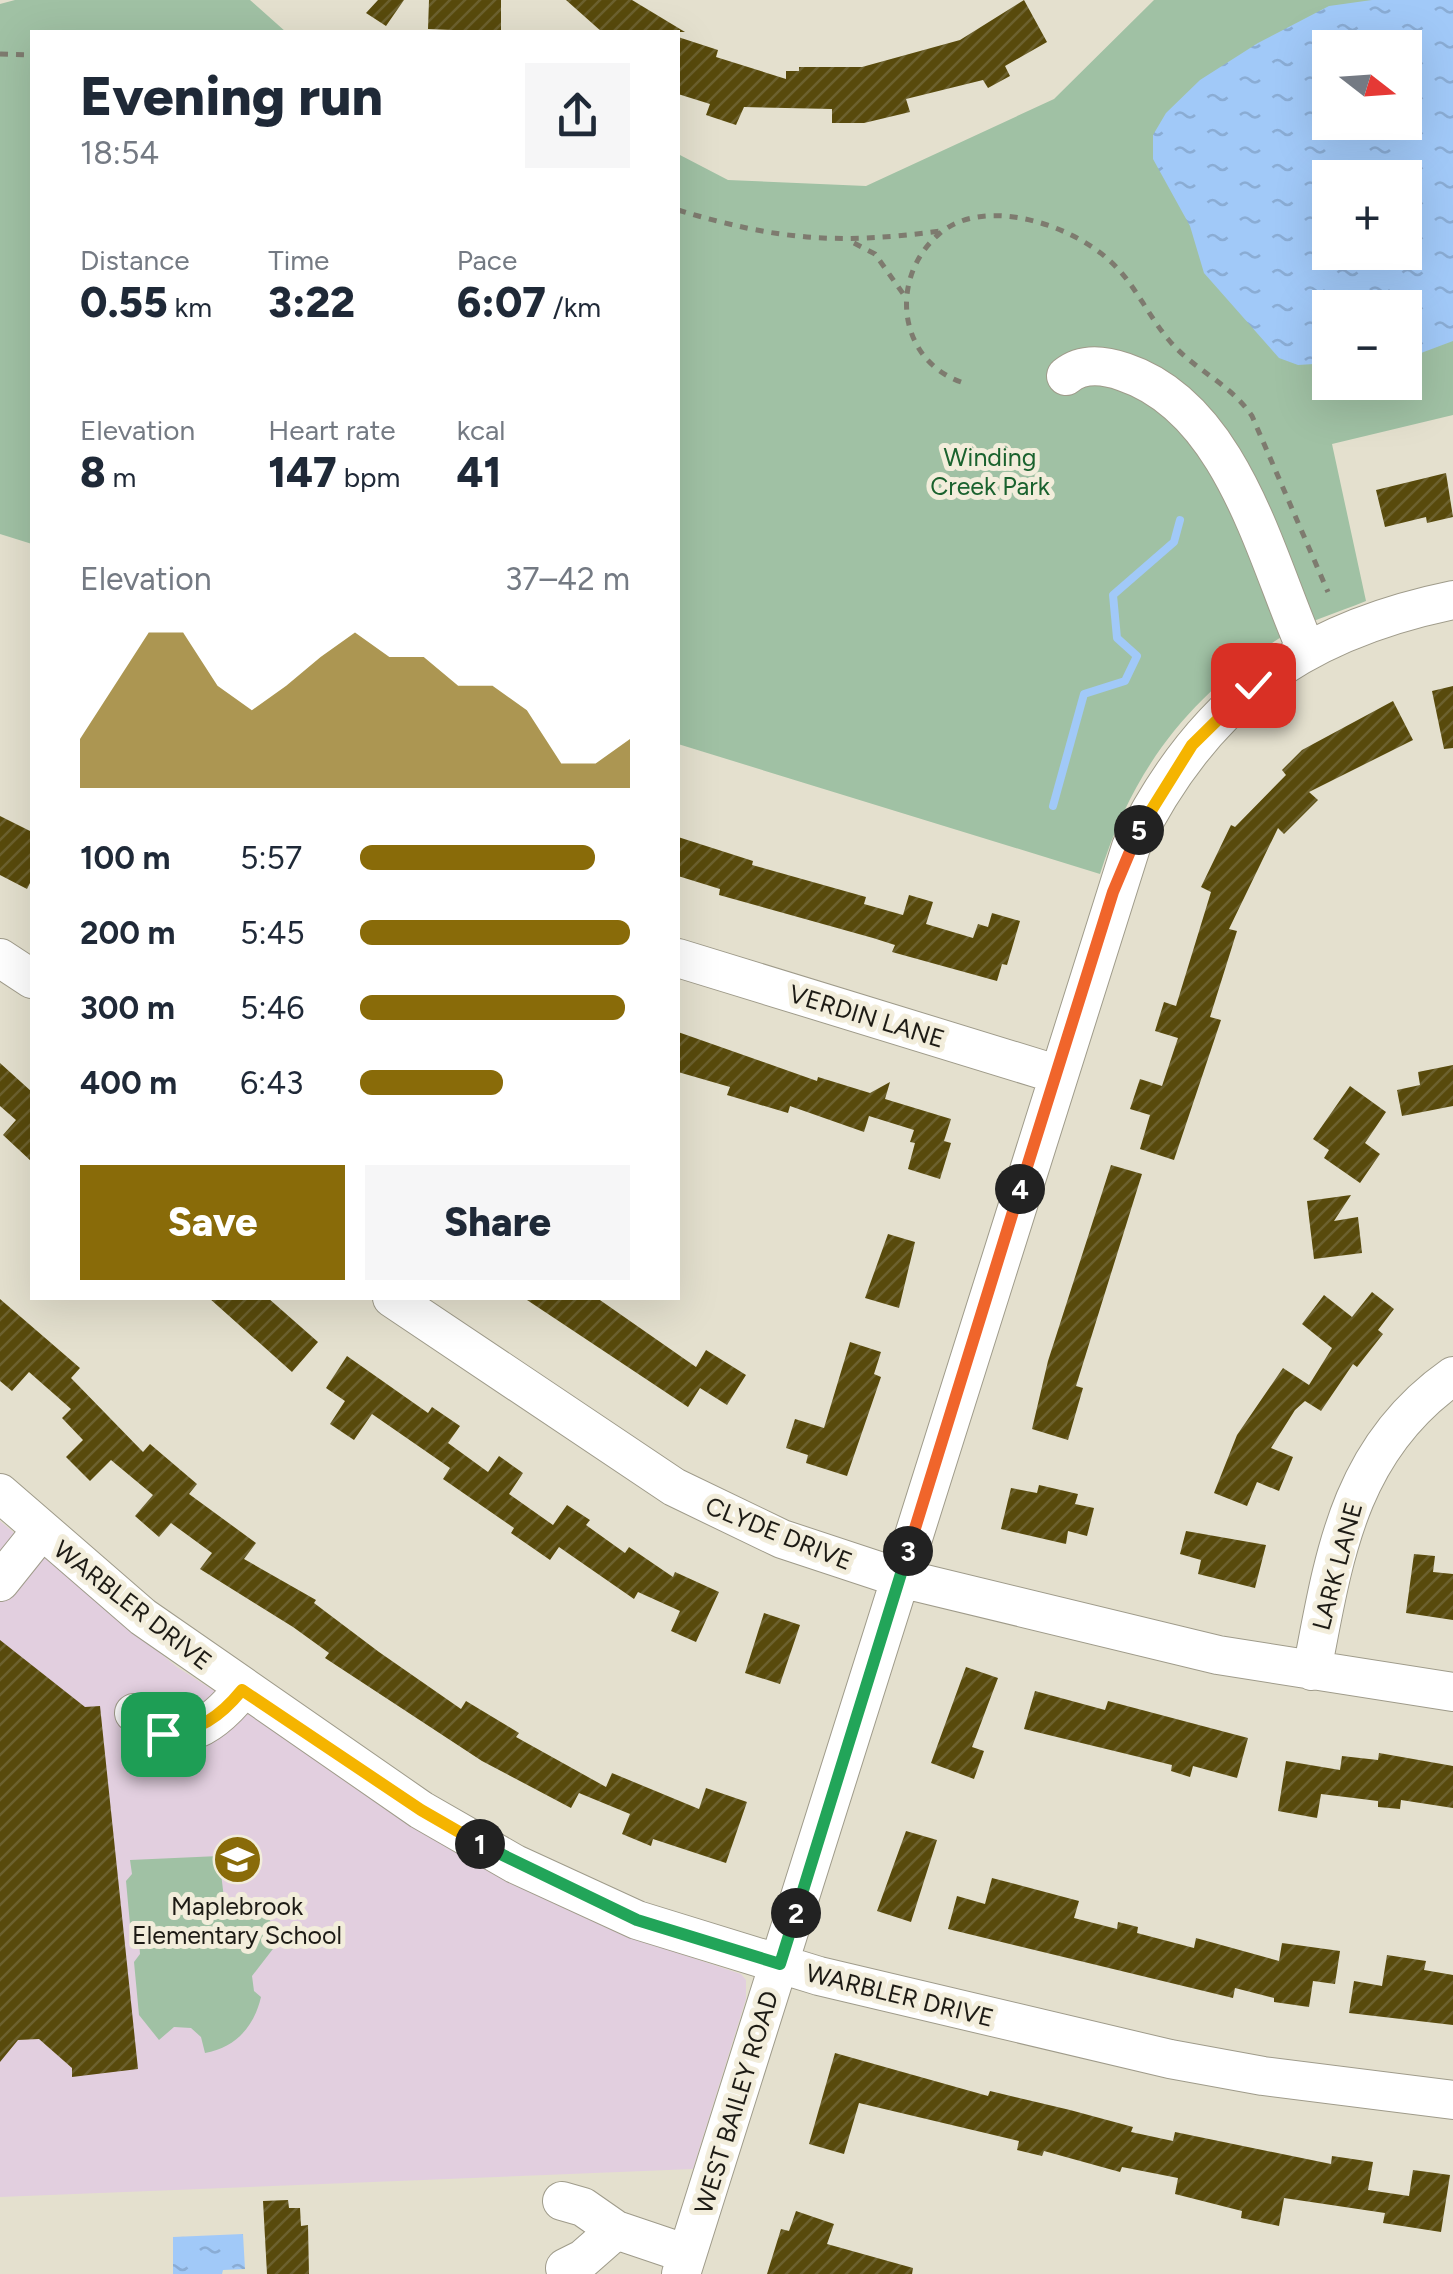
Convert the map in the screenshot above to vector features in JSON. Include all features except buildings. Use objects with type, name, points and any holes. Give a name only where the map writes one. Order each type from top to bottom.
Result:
[{"type":"street","points":[[1066,376],[1089,366],[1129,374],[1166,394],[1201,426],[1230,467],[1306,649]]},
{"type":"street","name":"WEST BAILEY ROAD","points":[[684,2264],[1113,892],[1160,791],[1192,745],[1231,703],[1306,649],[1342,632],[1453,600]]},
{"type":"street","points":[[0,958],[30,978]]},
{"type":"street","name":"VERDIN LANE","points":[[680,959],[1056,1074]]},
{"type":"street","name":"CLYDE DRIVE","points":[[395,1300],[674,1487],[782,1538],[900,1578],[1218,1654],[1453,1692]]},
{"type":"street","name":"LARK LANE","points":[[1312,1671],[1348,1508],[1395,1431],[1453,1376]]},
{"type":"street","name":"WARBLER DRIVE","points":[[0,1493],[97,1582],[242,1690],[421,1810],[515,1864],[637,1920],[780,1964],[1170,2060],[1453,2100]]},
{"type":"street","points":[[3,1599],[40,1532]]},
{"type":"street","points":[[134,1713],[163,1734],[180,1733],[222,1714],[242,1690]]},
{"type":"street","points":[[562,2201],[584,2208],[616,2230],[684,2264]]},
{"type":"street","points":[[565,2268],[583,2259],[616,2230]]},
{"type":"path","points":[[0,54],[30,54]]},
{"type":"path","points":[[680,211],[767,234],[849,241],[942,231]]},
{"type":"path","points":[[849,241],[874,254],[906,297]]},
{"type":"shaded area","name":"Maplebrook Elementary School","points":[[0,1521],[177,1667],[278,1732],[654,1945],[741,1974],[746,1980],[746,1999],[693,2169],[0,2197]]},
{"type":"green space","points":[[15,0],[250,0],[284,30],[30,30],[30,543],[0,534],[0,4]]},
{"type":"green space","name":"Winding Creek Park","points":[[1154,0],[1453,0],[1453,415],[1332,444],[1366,601],[1285,635],[1214,688],[1146,771],[1128,803],[1100,874],[680,745],[680,155],[728,180],[866,186],[1054,99]]},
{"type":"green space","points":[[219,1856],[225,1907],[245,1906],[262,1912],[273,1925],[276,1945],[252,1976],[254,1991],[261,1997],[254,2018],[234,2041],[205,2053],[201,2037],[191,2028],[174,2027],[159,2040],[139,2015],[134,1962],[140,1954],[139,1941],[131,1935],[126,1881],[132,1874],[130,1860]]},
{"type":"water","points":[[1372,0],[1453,0],[1453,341],[1422,353],[1422,290],[1312,290],[1312,364],[1298,365],[1279,358],[1204,273],[1190,226],[1153,159],[1153,135],[1166,113],[1200,80],[1258,43],[1329,6]]},
{"type":"water","points":[[243,2234],[245,2269],[223,2270],[222,2274],[173,2274],[173,2237]]},
{"type":"waterway","points":[[1053,806],[1084,694],[1125,681],[1137,656],[1117,638],[1113,595],[1174,542],[1180,520]]},
{"type":"place","name":"Maplebrook Elementary School","points":[[237,1860]]},
{"type":"route","points":[[163,1734],[180,1733],[208,1722],[222,1714],[242,1690],[421,1810],[515,1864],[637,1920],[780,1964],[1113,892],[1145,818],[1174,770],[1206,728],[1253,685]]}]
